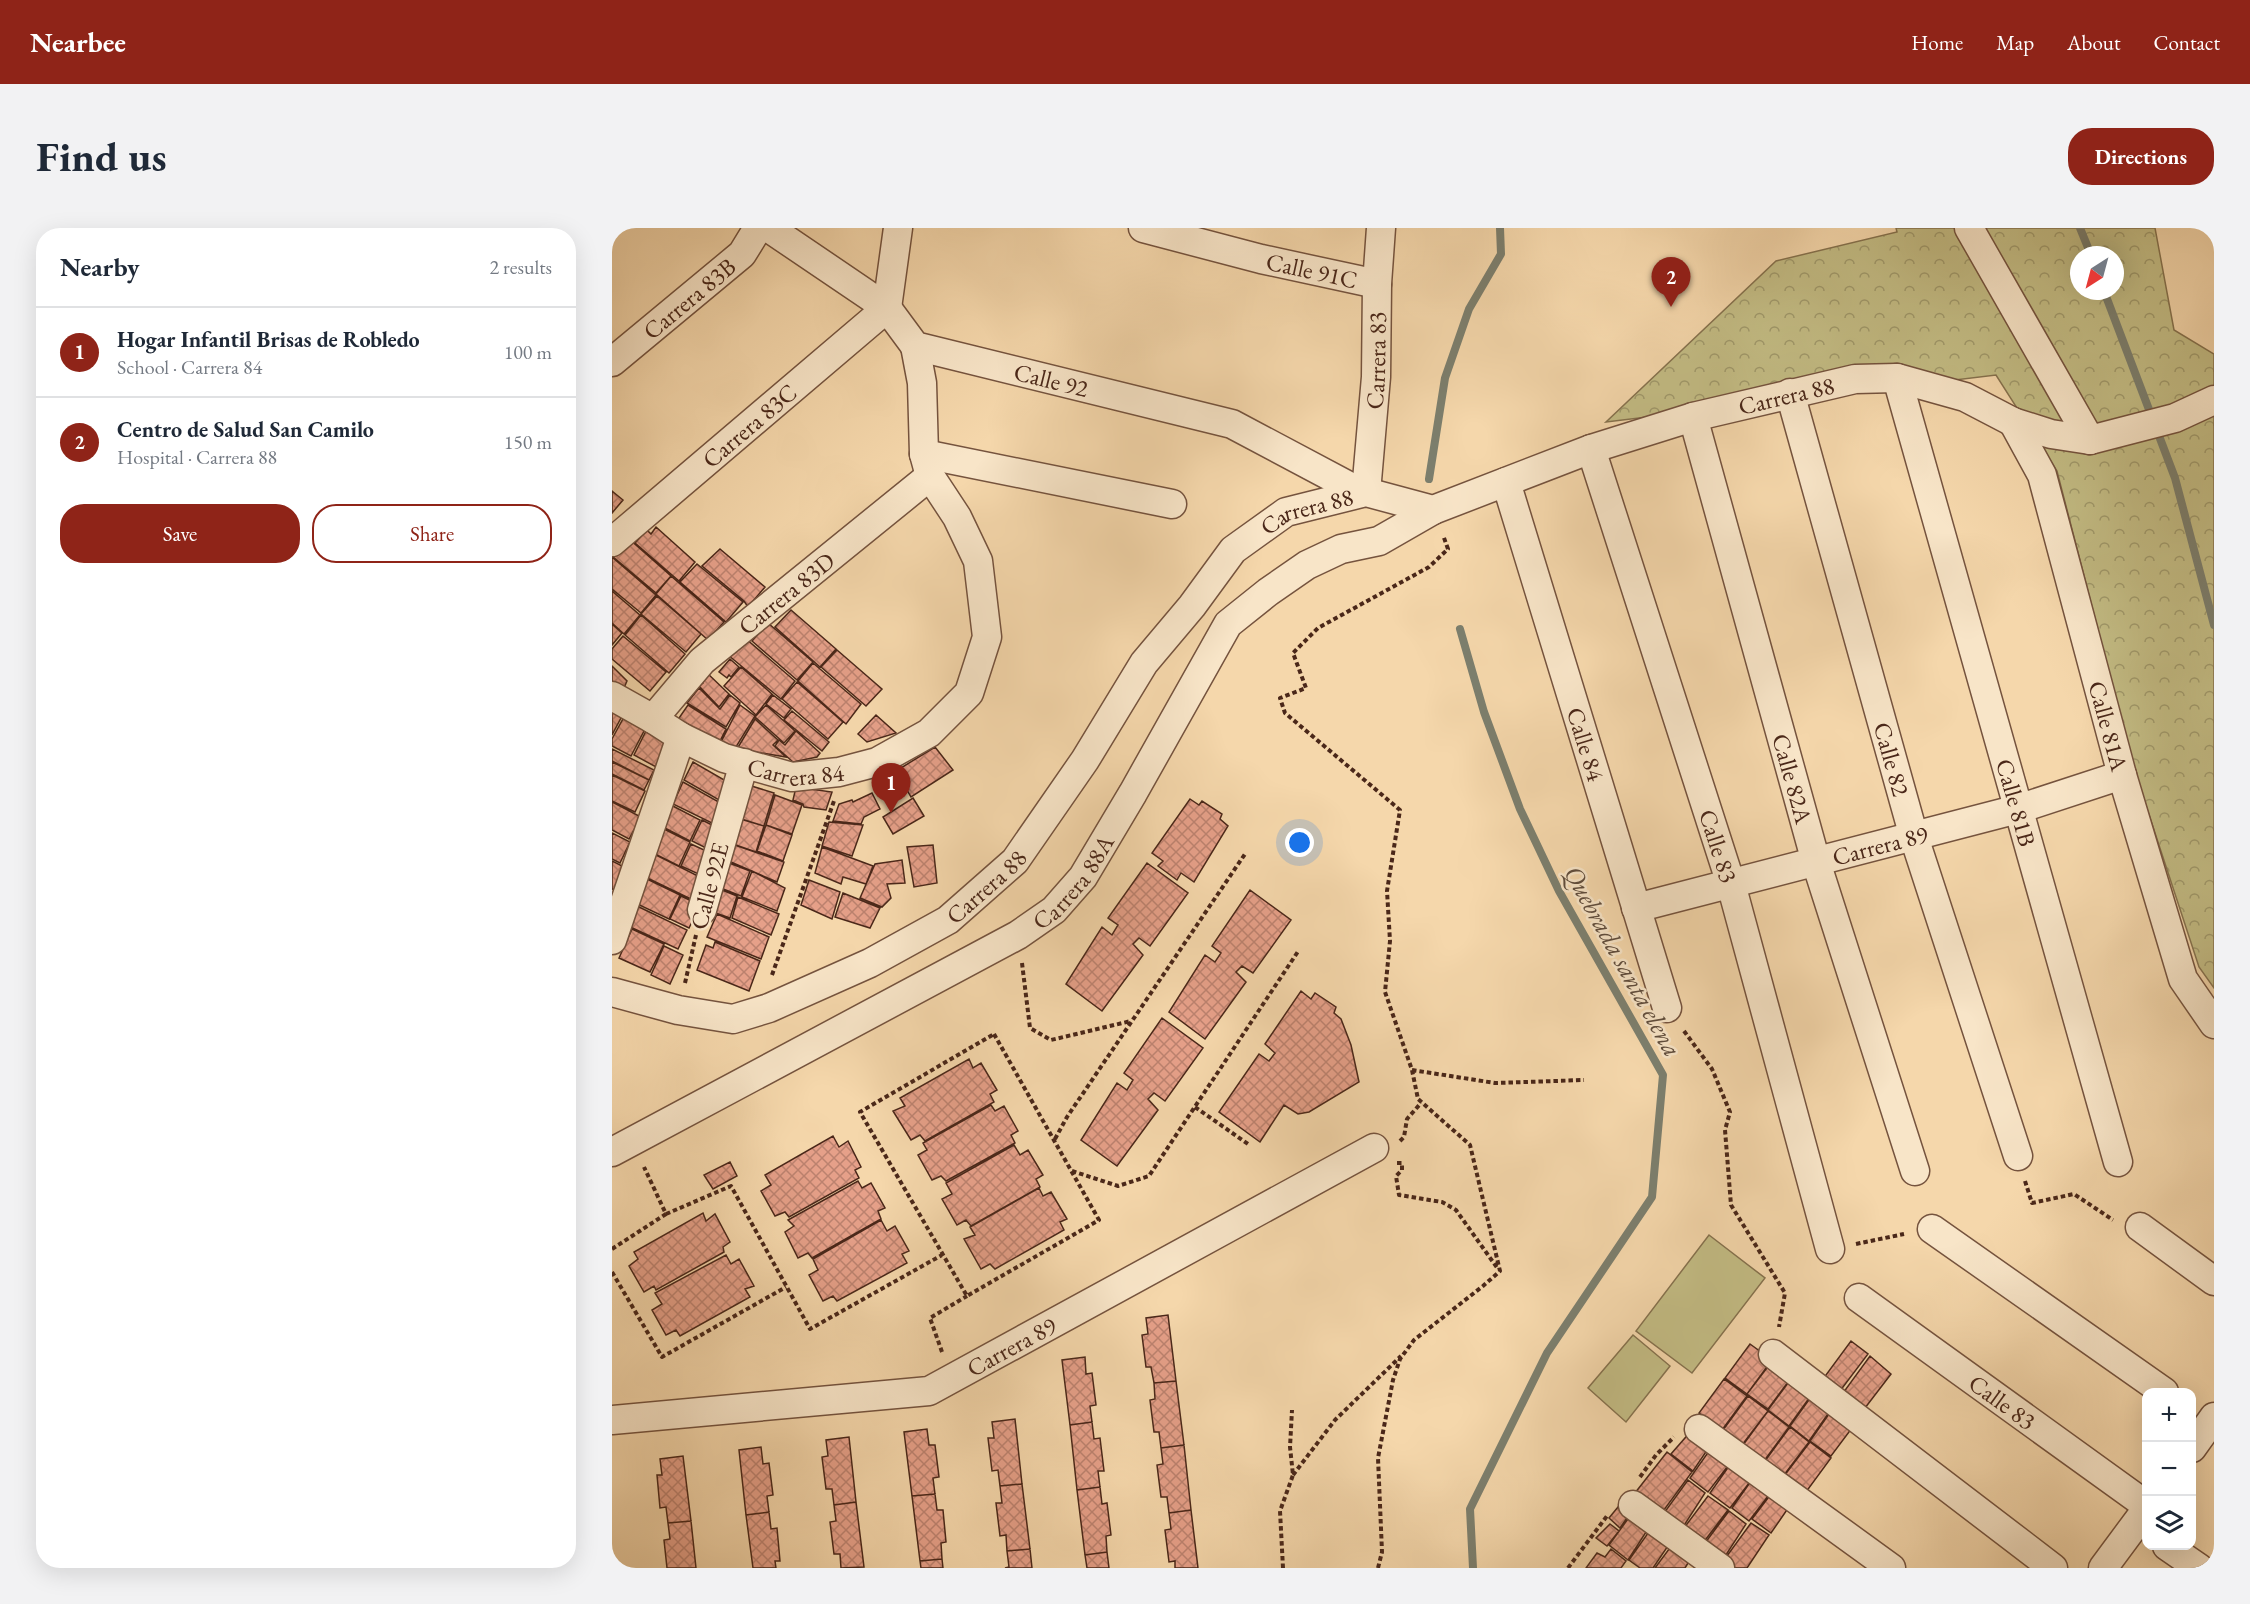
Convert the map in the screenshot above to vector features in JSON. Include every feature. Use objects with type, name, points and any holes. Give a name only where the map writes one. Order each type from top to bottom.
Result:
[{"type":"street","name":"Carrera 83B","points":[[612,362],[742,254],[758,228]]},
{"type":"street","points":[[769,228],[887,308],[915,346],[922,383],[927,465],[1172,504]]},
{"type":"street","points":[[887,308],[898,228]]},
{"type":"street","name":"Calle 91C","points":[[1143,228],[1261,259],[1377,284]]},
{"type":"street","name":"Carrera 83","points":[[1363,492],[1376,377],[1377,284],[1381,228]]},
{"type":"street","points":[[1969,228],[2090,440]]},
{"type":"street","name":"Carrera 83C","points":[[612,542],[887,308]]},
{"type":"street","name":"Calle 92","points":[[915,346],[1232,424],[1363,492]]},
{"type":"street","name":"Carrera 88","points":[[612,992],[678,1010],[733,1019],[770,1008],[870,963],[948,920],[1015,861],[1084,760],[1144,663],[1192,606],[1233,550],[1286,512],[1363,492],[1433,510],[1591,449],[1694,417],[1855,380],[1897,378],[1965,397],[2013,423],[2051,434],[2090,440],[2175,418],[2214,400]]},
{"type":"street","name":"Calle 81B","points":[[1897,378],[2118,1162]]},
{"type":"street","name":"Calle 82","points":[[1791,393],[1914,837],[2018,1156]]},
{"type":"street","name":"Calle 82A","points":[[1694,417],[1816,862],[1915,1171]]},
{"type":"street","name":"Calle 81A","points":[[2013,423],[2042,476],[2121,775],[2183,979],[2214,1024]]},
{"type":"street","name":"Calle 83","points":[[1591,449],[1731,884],[1830,1249]]},
{"type":"street","name":"Carrera 83D","points":[[653,719],[702,661],[927,465]]},
{"type":"street","name":"Carrera 84","points":[[612,696],[681,737],[724,758],[792,777],[839,772],[877,762],[929,733],[969,693],[987,637],[978,561],[957,517],[927,465]]},
{"type":"street","name":"Calle 84","points":[[1506,482],[1667,1008]]},
{"type":"street","name":"Carrera 88A","points":[[622,1147],[1018,935],[1054,910],[1083,877],[1228,624],[1307,565],[1341,549],[1379,541],[1433,510]]},
{"type":"street","points":[[612,940],[681,737]]},
{"type":"street","name":"Calle 92E","points":[[702,910],[744,763]]},
{"type":"street","name":"Carrera 89","points":[[1636,909],[2018,809],[2121,775]]},
{"type":"street","name":"Carrera 89","points":[[612,1420],[929,1391],[1383,1155]]},
{"type":"street","points":[[2140,1227],[2214,1281]]},
{"type":"street","points":[[1932,1229],[2158,1388]]},
{"type":"street","name":"Calle 83","points":[[1859,1298],[2142,1516]]},
{"type":"street","points":[[1773,1354],[2053,1568]]},
{"type":"street","points":[[2195,1442],[2205,1418]]},
{"type":"street","points":[[1699,1429],[1890,1568]]},
{"type":"street","points":[[1633,1505],[1720,1568]]},
{"type":"street","points":[[2103,1568],[2142,1520]]},
{"type":"street","points":[[2174,1550],[2199,1568]]},
{"type":"path","points":[[1433,510],[1448,549],[1429,567],[1318,628],[1293,653],[1306,688],[1280,698],[1286,712],[1400,810],[1387,891],[1390,941],[1385,993],[1412,1070],[1418,1099],[1470,1145],[1500,1270]]},
{"type":"path","points":[[771,977],[834,801],[839,772]]},
{"type":"path","points":[[1054,1140],[1131,1021],[1245,854]]},
{"type":"path","name":"Calle 92E","points":[[678,1010],[702,910]]},
{"type":"path","points":[[1018,935],[1030,1028],[1051,1040],[1131,1021]]},
{"type":"path","points":[[1072,1171],[1118,1186],[1149,1176],[1299,950]]},
{"type":"path","points":[[1667,1008],[1712,1069],[1730,1112],[1725,1130],[1731,1205],[1785,1293],[1773,1354]]},
{"type":"path","points":[[952,1378],[930,1318],[1099,1220],[994,1034],[860,1112],[967,1296]]},
{"type":"path","points":[[1412,1070],[1495,1083],[1584,1080]]},
{"type":"path","points":[[1195,1107],[1248,1144]]},
{"type":"path","points":[[622,1147],[666,1214]]},
{"type":"path","points":[[1383,1155],[1402,1163],[1402,1170],[1396,1176],[1399,1196],[1442,1202],[1456,1210],[1500,1270]]},
{"type":"path","points":[[2018,1156],[2032,1203],[2074,1194],[2111,1219],[2140,1227]]},
{"type":"path","points":[[612,1249],[666,1214],[731,1186],[810,1329],[942,1255]]},
{"type":"path","points":[[1830,1249],[1932,1229]]},
{"type":"path","points":[[1377,1568],[1382,1552],[1378,1458],[1393,1380],[1400,1359],[1414,1340],[1500,1270]]},
{"type":"path","points":[[612,1272],[662,1357],[786,1287]]},
{"type":"path","points":[[1283,1568],[1280,1511],[1293,1475],[1335,1420],[1375,1379],[1405,1353]]},
{"type":"path","points":[[1292,1410],[1290,1447],[1293,1475]]},
{"type":"green space","points":[[1896,228],[2155,228],[2174,330],[2214,354],[2214,988],[2199,967],[2133,766],[2057,471],[1996,375],[1606,422],[1776,261],[1897,232]]},
{"type":"green space","points":[[1709,1235],[1765,1278],[1692,1373],[1636,1331]]},
{"type":"green space","points":[[1633,1335],[1670,1366],[1626,1422],[1588,1388]]},
{"type":"building","points":[[612,491],[623,500],[612,513]]},
{"type":"building","points":[[656,527],[695,562],[679,581],[635,543],[647,530],[651,534]]},
{"type":"building","points":[[628,538],[671,576],[656,593],[612,556]]},
{"type":"building","points":[[720,549],[765,587],[748,607],[744,601],[702,566]]},
{"type":"building","points":[[612,557],[656,595],[641,613],[612,589]]},
{"type":"building","points":[[697,564],[743,602],[726,622],[680,582]]},
{"type":"building","points":[[671,576],[724,622],[708,640],[656,594]]},
{"type":"building","points":[[612,591],[640,615],[624,634],[612,623]]},
{"type":"building","points":[[657,596],[701,634],[686,652],[641,614]]},
{"type":"building","points":[[791,610],[836,649],[820,667],[775,627]]},
{"type":"building","points":[[641,615],[685,654],[669,673],[625,635]]},
{"type":"building","points":[[768,623],[813,662],[797,680],[752,641]]},
{"type":"building","points":[[612,624],[622,633],[612,645]]},
{"type":"building","points":[[623,636],[666,672],[650,691],[612,659],[612,649]]},
{"type":"building","points":[[745,638],[795,681],[781,699],[728,655]]},
{"type":"building","points":[[837,650],[882,689],[866,706],[821,667]]},
{"type":"building","points":[[730,659],[739,667],[731,677],[729,675],[727,678],[719,672]]},
{"type":"building","points":[[813,663],[861,704],[846,724],[798,681]]},
{"type":"building","points":[[612,666],[627,681],[624,688],[612,681]]},
{"type":"building","points":[[741,667],[772,694],[756,715],[724,686]]},
{"type":"building","points":[[706,672],[729,694],[719,707],[699,686],[703,683],[700,680]]},
{"type":"building","points":[[797,682],[843,722],[828,739],[782,699]]},
{"type":"building","points":[[699,688],[720,709],[730,695],[740,703],[726,727],[687,703]]},
{"type":"building","points":[[773,695],[791,709],[784,718],[766,704]]},
{"type":"building","points":[[688,705],[726,729],[719,743],[677,721]]},
{"type":"building","points":[[740,705],[755,716],[736,747],[720,744]]},
{"type":"building","points":[[766,705],[795,731],[784,743],[755,717]]},
{"type":"building","points":[[612,710],[622,716],[612,735]]},
{"type":"building","points":[[792,711],[829,742],[822,751],[784,720]]},
{"type":"building","points":[[876,715],[896,733],[867,742],[858,734]]},
{"type":"building","points":[[624,717],[645,729],[631,756],[612,746],[612,739]]},
{"type":"building","points":[[755,719],[778,740],[773,745],[786,757],[737,749]]},
{"type":"building","points":[[646,731],[670,744],[658,768],[634,755]]},
{"type":"building","points":[[796,731],[820,753],[817,757],[793,762],[775,746],[779,740],[785,745]]},
{"type":"building","points":[[935,747],[953,770],[911,797],[896,771]]},
{"type":"building","points":[[612,749],[654,770],[649,780],[612,761]]},
{"type":"building","points":[[612,762],[649,780],[644,790],[612,774]]},
{"type":"building","points":[[693,762],[733,785],[726,804],[684,780]]},
{"type":"building","points":[[612,775],[645,791],[635,812],[612,801]]},
{"type":"building","points":[[683,782],[726,806],[720,827],[673,804]]},
{"type":"building","points":[[745,784],[774,793],[764,826],[735,817]]},
{"type":"building","points":[[796,787],[832,792],[826,810],[804,807],[803,804],[793,800]]},
{"type":"building","points":[[872,793],[880,809],[864,817],[861,824],[833,821],[839,804],[852,800],[853,802]]},
{"type":"building","points":[[775,795],[802,805],[792,834],[766,825]]},
{"type":"building","points":[[913,798],[924,816],[893,834],[883,817]]},
{"type":"building","points":[[1190,799],[1199,805],[1202,801],[1222,814],[1220,819],[1228,826],[1194,882],[1181,873],[1177,880],[1158,866],[1163,861],[1152,853]]},
{"type":"building","points":[[612,802],[641,817],[629,839],[612,830]]},
{"type":"building","points":[[669,804],[700,820],[690,841],[659,825]]},
{"type":"building","points":[[737,818],[764,826],[756,852],[730,843]]},
{"type":"building","points":[[702,820],[724,831],[714,852],[692,841]]},
{"type":"building","points":[[829,822],[863,825],[852,856],[822,846]]},
{"type":"building","points":[[766,825],[792,835],[783,861],[757,851]]},
{"type":"building","points":[[664,829],[690,842],[679,866],[649,851]]},
{"type":"building","points":[[612,833],[630,842],[620,863],[612,859]]},
{"type":"building","points":[[729,843],[784,862],[777,882],[724,859]]},
{"type":"building","points":[[691,844],[715,855],[705,877],[681,866]]},
{"type":"building","points":[[933,845],[937,883],[914,887],[907,847]]},
{"type":"building","points":[[822,847],[873,866],[866,884],[843,877],[841,884],[815,873]]},
{"type":"building","points":[[652,853],[706,880],[695,901],[641,875]]},
{"type":"building","points":[[902,860],[905,883],[887,884],[891,898],[882,907],[860,898],[875,864]]},
{"type":"building","points":[[612,861],[626,868],[615,890],[612,889]]},
{"type":"building","points":[[724,861],[750,871],[741,896],[713,885]]},
{"type":"building","points":[[1147,863],[1188,893],[1150,946],[1139,938],[1133,944],[1143,955],[1102,1011],[1066,984],[1102,927],[1112,935],[1118,925],[1108,918]]},
{"type":"building","points":[[752,871],[785,888],[777,911],[742,897]]},
{"type":"building","points":[[647,879],[680,895],[669,919],[635,903]]},
{"type":"building","points":[[809,880],[840,892],[832,919],[801,905]]},
{"type":"building","points":[[712,886],[737,896],[730,918],[704,909]]},
{"type":"building","points":[[1250,890],[1291,920],[1253,973],[1242,966],[1236,972],[1246,982],[1205,1039],[1169,1012],[1205,955],[1215,962],[1221,953],[1212,946]]},
{"type":"building","points":[[843,893],[880,908],[870,928],[835,917]]},
{"type":"building","points":[[681,896],[700,905],[689,928],[670,919]]},
{"type":"building","points":[[738,897],[779,914],[771,935],[732,918]]},
{"type":"building","points":[[637,906],[687,930],[678,949],[628,926]]},
{"type":"building","points":[[717,914],[769,937],[761,959],[707,937]]},
{"type":"building","points":[[632,929],[664,944],[650,972],[619,958]]},
{"type":"building","points":[[715,942],[760,961],[749,991],[697,970],[706,945],[713,948]]},
{"type":"building","points":[[664,946],[683,955],[670,984],[651,975]]},
{"type":"building","points":[[1301,991],[1311,999],[1315,993],[1336,1007],[1334,1013],[1341,1019],[1351,1045],[1359,1082],[1309,1112],[1298,1114],[1284,1105],[1260,1142],[1219,1112],[1259,1054],[1269,1061],[1275,1053],[1265,1044]]},
{"type":"building","points":[[1162,1018],[1203,1048],[1165,1101],[1154,1093],[1148,1099],[1158,1110],[1117,1166],[1081,1140],[1117,1083],[1127,1090],[1133,1080],[1124,1073]]},
{"type":"building","points":[[969,1059],[973,1068],[981,1063],[997,1090],[990,1094],[994,1102],[925,1141],[920,1135],[911,1140],[893,1111],[905,1106],[900,1098]]},
{"type":"building","points":[[991,1105],[995,1111],[1004,1106],[1018,1131],[1011,1135],[1015,1143],[946,1181],[941,1176],[932,1180],[918,1155],[927,1150],[923,1143]]},
{"type":"building","points":[[833,1136],[839,1147],[848,1141],[861,1167],[855,1170],[859,1178],[789,1217],[785,1212],[775,1216],[761,1191],[771,1185],[765,1175]]},
{"type":"building","points":[[1014,1145],[1020,1155],[1028,1150],[1043,1175],[1036,1179],[1040,1187],[971,1226],[966,1220],[957,1225],[942,1199],[952,1194],[946,1183]]},
{"type":"building","points":[[730,1162],[737,1176],[713,1189],[704,1175]]},
{"type":"building","points":[[858,1181],[862,1188],[871,1183],[885,1208],[878,1211],[881,1219],[812,1258],[808,1253],[798,1258],[785,1232],[794,1226],[788,1220]]},
{"type":"building","points":[[1039,1188],[1043,1196],[1051,1192],[1067,1219],[1060,1222],[1064,1230],[995,1269],[990,1264],[981,1269],[964,1239],[975,1235],[970,1227]]},
{"type":"building","points":[[703,1213],[706,1221],[715,1214],[730,1242],[723,1247],[724,1252],[656,1290],[654,1286],[644,1292],[629,1266],[638,1259],[634,1252]]},
{"type":"building","points":[[881,1220],[887,1231],[895,1226],[909,1251],[902,1254],[907,1263],[837,1301],[833,1296],[823,1301],[809,1275],[818,1270],[813,1259]]},
{"type":"building","points":[[726,1255],[731,1264],[739,1259],[754,1286],[745,1289],[750,1297],[680,1336],[676,1330],[666,1335],[652,1310],[662,1304],[655,1293]]},
{"type":"building","points":[[1168,1315],[1176,1381],[1154,1383],[1151,1367],[1146,1367],[1142,1335],[1148,1334],[1146,1318]]},
{"type":"building","points":[[1851,1341],[1868,1354],[1840,1391],[1823,1379]]},
{"type":"building","points":[[1750,1344],[1772,1360],[1747,1394],[1725,1378]]},
{"type":"building","points":[[1870,1356],[1891,1374],[1865,1408],[1843,1393]]},
{"type":"building","points":[[1085,1357],[1086,1374],[1092,1373],[1096,1405],[1090,1406],[1092,1422],[1070,1425],[1062,1360]]},
{"type":"building","points":[[1773,1360],[1794,1374],[1768,1409],[1747,1394]]},
{"type":"building","points":[[1794,1375],[1815,1390],[1789,1426],[1768,1410]]},
{"type":"building","points":[[1724,1379],[1747,1396],[1722,1430],[1699,1413]]},
{"type":"building","points":[[1176,1381],[1184,1445],[1161,1448],[1159,1432],[1154,1432],[1150,1400],[1155,1399],[1154,1383]]},
{"type":"building","points":[[1816,1390],[1835,1404],[1809,1441],[1790,1426]]},
{"type":"building","points":[[1748,1396],[1768,1411],[1742,1445],[1723,1430]]},
{"type":"building","points":[[1836,1404],[1858,1420],[1831,1456],[1810,1441]]},
{"type":"building","points":[[1768,1411],[1789,1427],[1764,1461],[1743,1445]]},
{"type":"building","points":[[1015,1419],[1022,1484],[1000,1486],[998,1470],[992,1471],[988,1438],[994,1438],[992,1422]]},
{"type":"building","points":[[1092,1422],[1094,1439],[1100,1438],[1104,1471],[1098,1471],[1100,1487],[1077,1490],[1070,1425]]},
{"type":"building","points":[[1790,1427],[1809,1442],[1784,1475],[1765,1461]]},
{"type":"building","points":[[927,1429],[929,1445],[935,1445],[939,1477],[933,1478],[935,1494],[912,1496],[904,1432]]},
{"type":"building","points":[[1692,1430],[1712,1443],[1693,1471],[1671,1454]]},
{"type":"building","points":[[849,1437],[856,1502],[834,1505],[832,1489],[826,1489],[822,1457],[828,1456],[826,1440]]},
{"type":"building","points":[[1810,1442],[1831,1458],[1806,1492],[1784,1476]]},
{"type":"building","points":[[1714,1444],[1734,1458],[1708,1492],[1690,1478]]},
{"type":"building","points":[[1184,1445],[1191,1510],[1169,1513],[1167,1497],[1161,1497],[1157,1465],[1163,1464],[1161,1448]]},
{"type":"building","points":[[761,1447],[763,1464],[769,1463],[773,1495],[767,1496],[769,1512],[746,1515],[739,1450]]},
{"type":"building","points":[[1667,1452],[1692,1472],[1661,1514],[1635,1493]]},
{"type":"building","points":[[683,1456],[691,1521],[668,1523],[666,1507],[660,1508],[657,1475],[662,1475],[660,1459]]},
{"type":"building","points":[[1734,1459],[1756,1474],[1730,1508],[1710,1493]]},
{"type":"building","points":[[1756,1474],[1775,1487],[1749,1521],[1732,1508]]},
{"type":"building","points":[[1688,1480],[1705,1493],[1683,1527],[1664,1513]]},
{"type":"building","points":[[1022,1484],[1030,1549],[1007,1551],[1006,1535],[1000,1536],[996,1503],[1002,1503],[1000,1486]]},
{"type":"building","points":[[1100,1487],[1102,1504],[1107,1503],[1111,1535],[1106,1536],[1107,1552],[1085,1555],[1077,1490]]},
{"type":"building","points":[[1774,1490],[1791,1504],[1771,1533],[1752,1519]]},
{"type":"building","points":[[935,1494],[937,1510],[943,1510],[946,1542],[941,1543],[942,1559],[920,1561],[912,1496]]},
{"type":"building","points":[[1708,1496],[1728,1510],[1703,1543],[1684,1528]]},
{"type":"building","points":[[856,1502],[864,1567],[841,1568],[840,1554],[834,1554],[830,1522],[836,1521],[834,1505]]},
{"type":"building","points":[[1618,1507],[1629,1515],[1620,1528],[1609,1518]]},
{"type":"building","points":[[1191,1510],[1198,1568],[1175,1568],[1175,1561],[1169,1562],[1165,1530],[1171,1529],[1169,1513]]},
{"type":"building","points":[[1729,1511],[1746,1524],[1724,1558],[1705,1543]]},
{"type":"building","points":[[769,1512],[771,1529],[777,1528],[780,1561],[775,1561],[776,1568],[753,1568],[746,1515]]},
{"type":"building","points":[[1633,1512],[1650,1526],[1628,1560],[1609,1545]]},
{"type":"building","points":[[691,1521],[696,1568],[667,1568],[664,1540],[670,1539],[668,1523]]},
{"type":"building","points":[[1751,1523],[1769,1535],[1747,1568],[1734,1568],[1724,1560]]},
{"type":"building","points":[[1610,1524],[1619,1531],[1607,1546],[1596,1538]]},
{"type":"building","points":[[1653,1526],[1672,1540],[1653,1568],[1640,1568],[1629,1560]]},
{"type":"building","points":[[1675,1541],[1693,1555],[1685,1568],[1655,1568]]},
{"type":"building","points":[[1030,1549],[1032,1568],[1005,1568],[1009,1567],[1007,1551]]},
{"type":"building","points":[[1611,1549],[1626,1561],[1621,1568],[1586,1568],[1597,1553],[1605,1557]]},
{"type":"building","points":[[1107,1552],[1109,1568],[1087,1568],[1085,1555]]},
{"type":"building","points":[[942,1559],[943,1568],[921,1568],[920,1561]]},
{"type":"waterway","points":[[1429,479],[1445,378],[1469,309],[1501,254],[1500,228]]},
{"type":"waterway","points":[[2080,228],[2087,246]]},
{"type":"waterway","points":[[2107,300],[2175,478],[2214,625]]},
{"type":"waterway","name":"Quebrada santa elena","points":[[1460,629],[1484,712],[1520,809],[1559,891],[1663,1075],[1652,1197],[1547,1353],[1470,1509],[1473,1568]]},
{"type":"place","name":"Centro de Salud San Camilo","points":[[1671,307]]},
{"type":"place","name":"Hogar Infantil Brisas de Robledo","points":[[891,813]]}]
